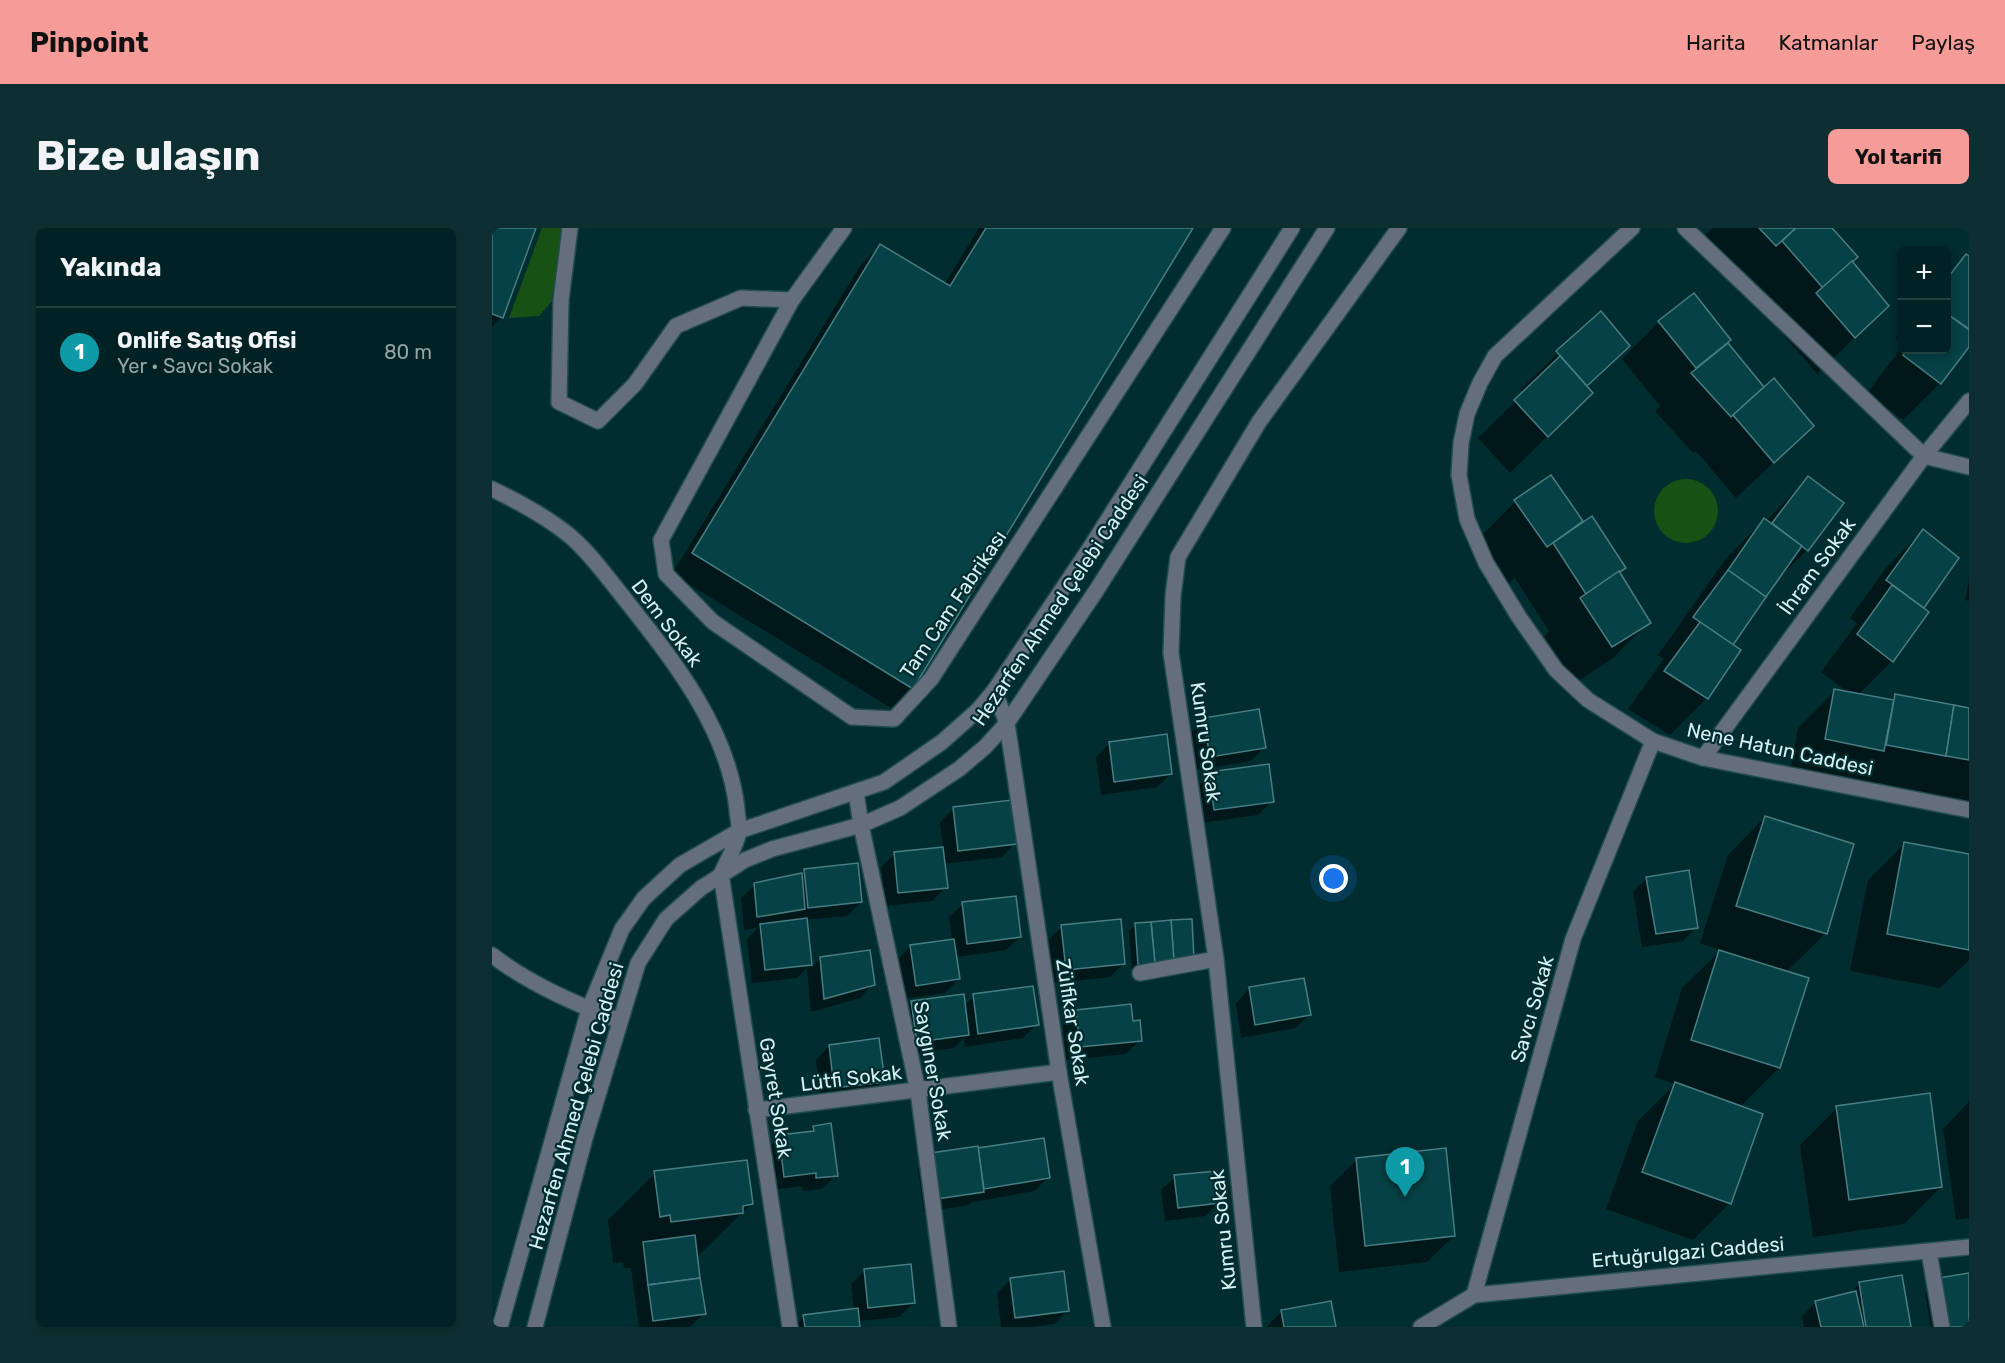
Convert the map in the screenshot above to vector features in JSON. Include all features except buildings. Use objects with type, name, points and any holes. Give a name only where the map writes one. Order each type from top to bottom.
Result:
[{"type":"street","points":[[570,228],[561,300],[559,402],[598,421],[635,384],[676,326],[741,298],[792,300]]},
{"type":"street","name":"Tam Cam Fabrikası","points":[[844,228],[792,300],[661,540],[666,574],[713,622],[852,717],[894,719],[931,679],[1222,228]]},
{"type":"street","name":"Hezarfen Ahmed Çelebi Caddesi","points":[[500,1327],[589,1009],[622,929],[644,898],[680,865],[739,831],[884,782],[942,742],[978,710],[994,691],[1090,548],[1292,228]]},
{"type":"street","name":"Hezarfen Ahmed Çelebi Caddesi","points":[[535,1327],[585,1138],[638,963],[666,919],[701,888],[745,860],[772,849],[861,825],[900,808],[959,769],[985,747],[1007,723],[1102,581],[1327,228]]},
{"type":"street","name":"Kumru Sokak","points":[[1254,1327],[1216,959],[1172,653],[1173,596],[1178,556],[1259,422],[1399,228]]},
{"type":"street","name":"Nene Hatun Caddesi","points":[[1632,228],[1495,356],[1480,383],[1467,414],[1461,443],[1459,475],[1467,519],[1486,563],[1519,617],[1556,670],[1588,700],[1653,741],[1703,758],[1969,810]]},
{"type":"street","points":[[1685,228],[1924,456],[1969,467]]},
{"type":"street","name":"İhram Sokak","points":[[1703,758],[1924,456],[1969,401]]},
{"type":"street","name":"Dem Sokak","points":[[492,489],[523,504],[569,536],[592,558],[656,639],[698,703],[719,742],[730,772],[739,831]]},
{"type":"street","name":"Zülfikar Sokak","points":[[994,691],[1007,723],[1059,1072],[1103,1327]]},
{"type":"street","name":"Savcı Sokak","points":[[1474,1295],[1573,939],[1653,741]]},
{"type":"street","name":"Saygıner Sokak","points":[[856,792],[861,825],[918,1091],[949,1327]]},
{"type":"street","points":[[721,874],[739,831]]},
{"type":"street","name":"Gayret Sokak","points":[[721,874],[790,1327]]},
{"type":"street","points":[[492,956],[510,969],[589,1009],[620,1021]]},
{"type":"street","points":[[1140,973],[1216,959]]},
{"type":"street","name":"Lütfi Sokak","points":[[756,1110],[1059,1072]]},
{"type":"street","name":"Ertuğrulgazi Caddesi","points":[[1420,1327],[1474,1295],[1969,1247]]},
{"type":"street","points":[[1929,1252],[1942,1327]]},
{"type":"green space","points":[[542,228],[562,228],[552,301],[539,316],[509,318]]},
{"type":"green space","points":[[1686,479],[1704,485],[1712,493],[1718,511],[1712,529],[1704,537],[1686,543],[1668,537],[1660,529],[1654,511],[1660,493],[1668,485]]},
{"type":"place","name":"Onlife Satış Ofisi","points":[[1405,1197]]}]
